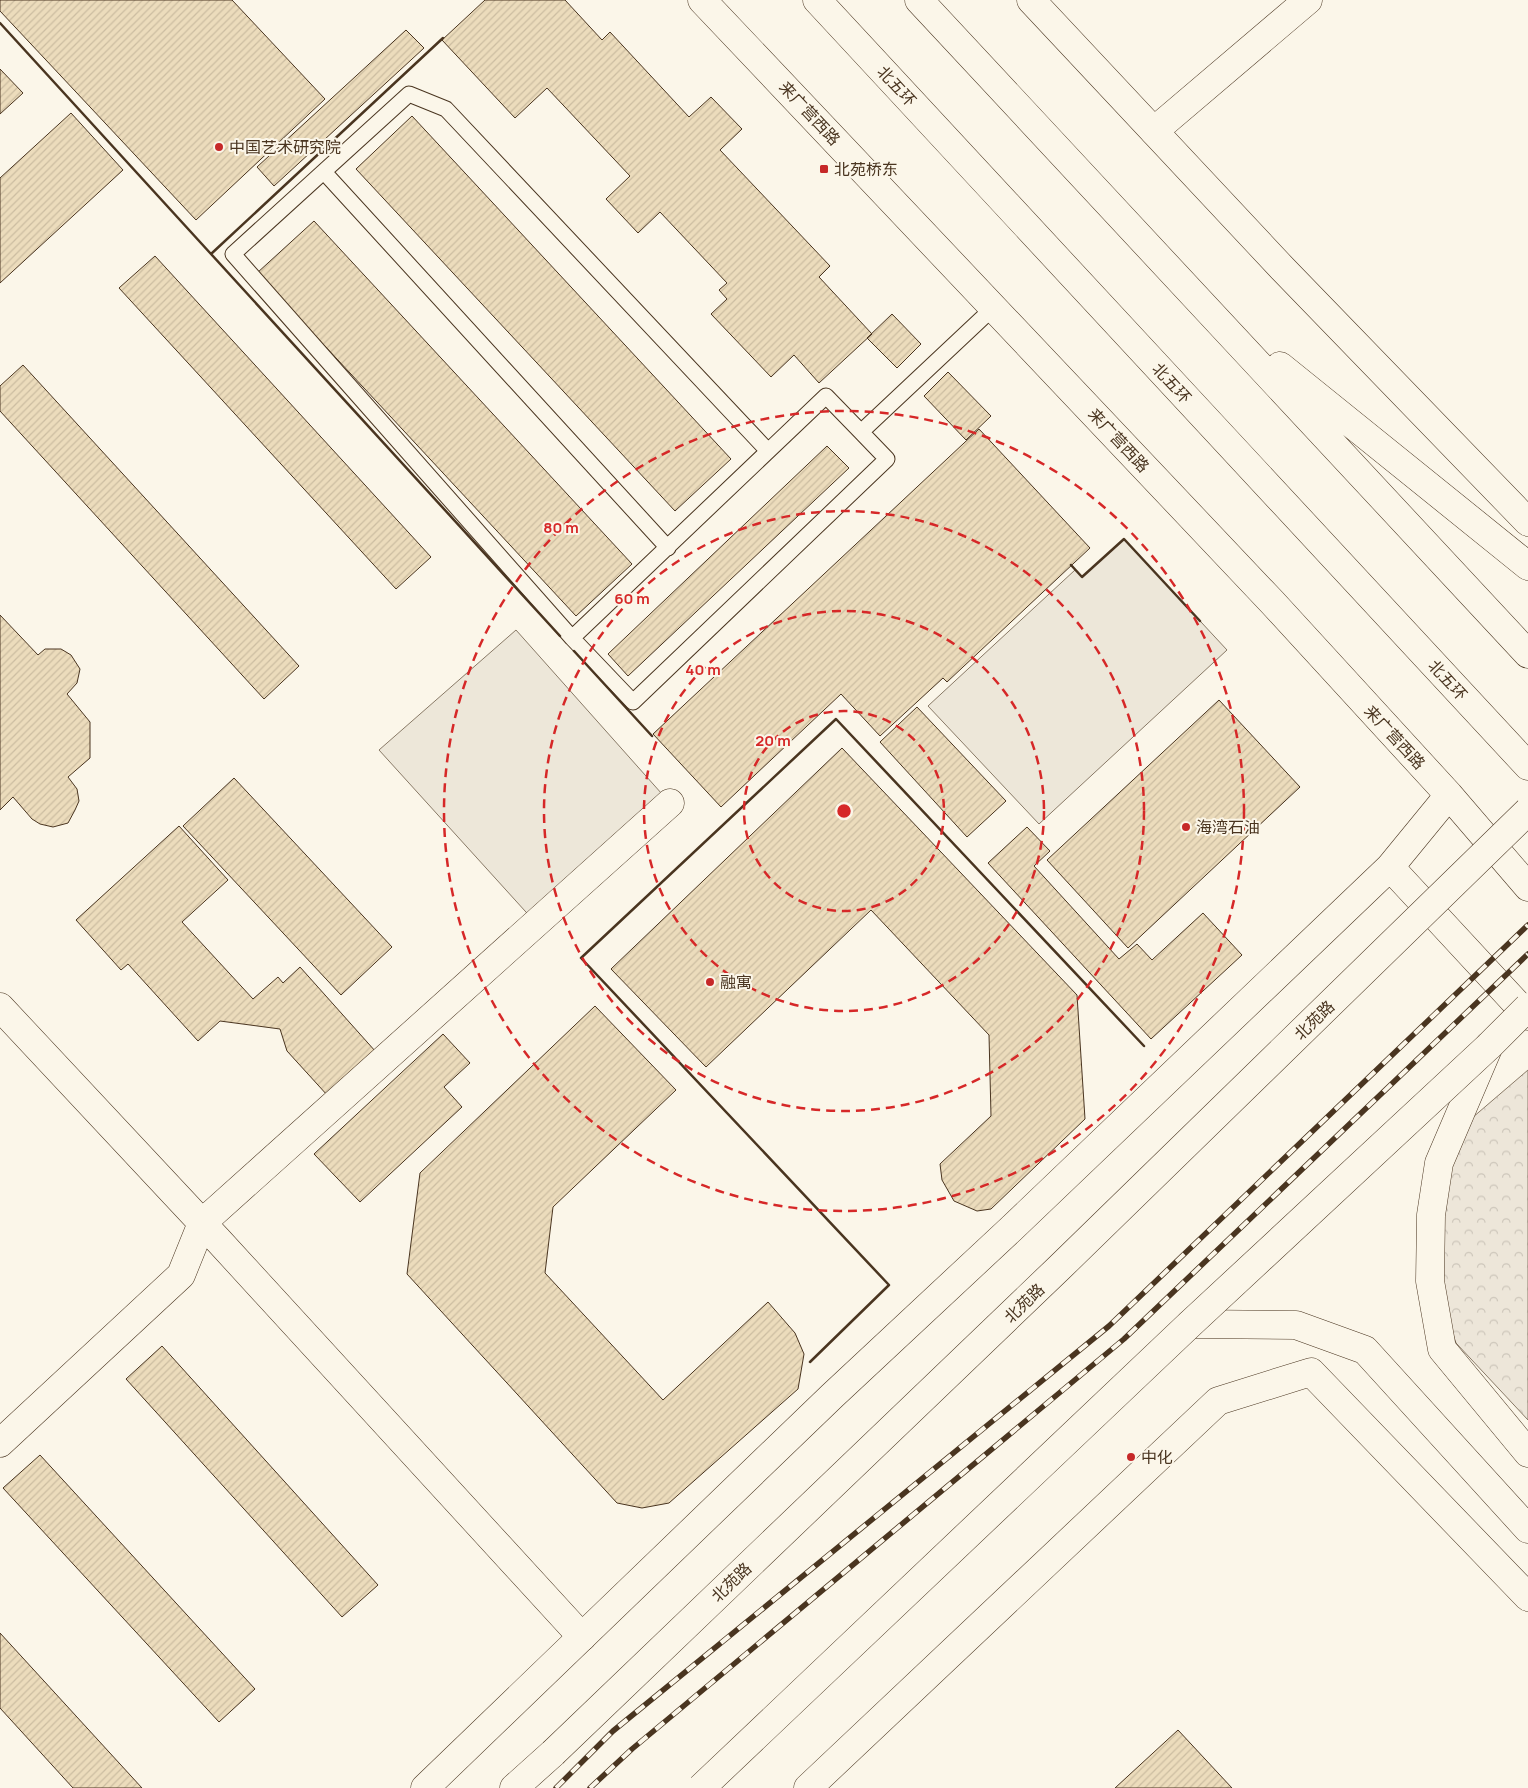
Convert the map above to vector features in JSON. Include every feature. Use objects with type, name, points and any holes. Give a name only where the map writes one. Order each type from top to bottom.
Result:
[{"type":"main road","name":"来广营西路","points":[[702,0],[1265,595],[1449,795],[1528,887]]},
{"type":"main road","points":[[800,0],[846,31]]},
{"type":"main road","name":"北五环","points":[[817,0],[1528,766]]},
{"type":"main road","points":[[919,0],[1207,307],[1528,654]]},
{"type":"main road","points":[[1032,0],[1289,275],[1528,522]]},
{"type":"main road","points":[[1154,131],[1308,0]]},
{"type":"main road","points":[[1207,307],[1528,566]]},
{"type":"main road","points":[[425,1788],[832,1396],[1012,1228],[1390,867],[1449,795]]},
{"type":"main road","points":[[0,1443],[181,1274],[202,1223],[670,803]]},
{"type":"main road","name":"北苑路","points":[[514,1788],[553,1753],[1067,1262],[1528,811]]},
{"type":"main road","points":[[1390,867],[1528,1016]]},
{"type":"main road","points":[[0,1007],[202,1223],[582,1637]]},
{"type":"main road","points":[[701,1788],[1190,1324],[1489,1046],[1528,1007]]},
{"type":"main road","points":[[1489,1046],[1439,1163],[1431,1214],[1430,1281],[1442,1349],[1528,1453]]},
{"type":"main road","points":[[1190,1324],[1296,1325],[1365,1350],[1528,1529]]},
{"type":"main road","points":[[808,1788],[1218,1401],[1311,1372],[1528,1597]]},
{"type":"lane","points":[[572,638],[826,396],[887,459],[633,702],[572,638],[233,254],[409,94],[446,109],[768,451]]},
{"type":"lane","points":[[324,172],[668,548]]},
{"type":"lane","points":[[861,432],[993,308]]},
{"type":"green space","points":[[1528,1070],[1528,1420],[1456,1343],[1442,1303],[1444,1189],[1465,1124]]},
{"type":"shaded area","points":[[1124,539],[1227,650],[1039,824],[928,706],[1075,570],[1082,577]]},
{"type":"shaded area","points":[[516,630],[670,803],[535,922],[379,750]]},
{"type":"building","name":"中国艺术研究院","points":[[0,0],[232,0],[325,99],[196,220],[0,11]]},
{"type":"building","points":[[485,0],[565,0],[602,40],[610,32],[689,117],[711,97],[742,129],[720,150],[830,266],[819,277],[872,334],[819,383],[794,355],[771,377],[711,314],[727,299],[719,290],[727,283],[660,212],[638,233],[606,199],[630,176],[547,88],[515,118],[442,40]]},
{"type":"building","points":[[406,30],[424,48],[274,186],[257,167]]},
{"type":"building","points":[[0,69],[23,93],[0,114]]},
{"type":"building","points":[[71,113],[123,170],[0,283],[0,178]]},
{"type":"building","points":[[412,116],[731,459],[675,511],[356,169]]},
{"type":"building","points":[[314,221],[632,564],[576,616],[257,273]]},
{"type":"building","points":[[155,256],[431,557],[396,589],[119,288]]},
{"type":"building","points":[[892,314],[921,344],[897,368],[867,338]]},
{"type":"building","points":[[23,365],[299,666],[264,699],[0,411],[0,386]]},
{"type":"building","points":[[948,372],[991,416],[966,440],[924,396]]},
{"type":"building","points":[[979,429],[1090,548],[947,682],[943,678],[880,736],[841,694],[721,807],[653,734]]},
{"type":"building","points":[[827,446],[849,468],[628,676],[608,654]]},
{"type":"building","points":[[0,615],[38,655],[45,649],[61,649],[71,655],[80,669],[77,683],[67,694],[90,722],[90,758],[68,777],[77,789],[79,801],[68,823],[53,827],[40,824],[32,819],[13,797],[0,810]]},
{"type":"building","points":[[1219,700],[1300,787],[1128,948],[1047,860]]},
{"type":"building","points":[[917,707],[1006,801],[967,837],[880,742]]},
{"type":"building","name":"融寓","points":[[842,748],[1077,995],[1085,1119],[991,1209],[977,1211],[954,1201],[942,1180],[940,1164],[991,1116],[989,1035],[871,910],[706,1067],[611,969]]},
{"type":"building","points":[[234,778],[392,947],[341,995],[183,826]]},
{"type":"building","points":[[179,826],[228,880],[182,922],[253,999],[278,977],[283,983],[300,967],[376,1052],[328,1096],[287,1051],[280,1029],[220,1021],[198,1041],[128,964],[121,970],[76,920]]},
{"type":"building","points":[[1027,827],[1050,851],[1034,866],[1119,959],[1137,944],[1152,960],[1203,913],[1242,955],[1151,1039],[988,863]]},
{"type":"building","points":[[595,1006],[676,1090],[553,1207],[545,1273],[663,1400],[768,1302],[795,1333],[804,1354],[798,1389],[669,1503],[642,1508],[617,1503],[407,1274],[420,1173]]},
{"type":"building","points":[[443,1034],[470,1063],[444,1087],[462,1107],[360,1202],[314,1154]]},
{"type":"building","points":[[162,1346],[378,1585],[342,1617],[126,1379]]},
{"type":"building","points":[[40,1455],[255,1689],[219,1722],[3,1488]]},
{"type":"building","points":[[0,1633],[142,1788],[73,1788],[0,1708]]},
{"type":"building","points":[[1178,1730],[1232,1788],[1115,1788]]},
{"type":"railway","points":[[556,1788],[613,1731],[1109,1326],[1528,925]]},
{"type":"railway","points":[[590,1788],[632,1749],[1124,1339],[1528,954]]},
{"type":"wall","points":[[0,23],[211,254],[443,38]]},
{"type":"wall","points":[[211,254],[560,636]]},
{"type":"wall","points":[[1071,565],[1082,577],[1124,539],[1200,621]]},
{"type":"wall","points":[[574,651],[652,736]]},
{"type":"wall","points":[[810,1362],[889,1285],[581,958],[836,719],[1144,1046]]},
{"type":"place","name":"中国艺术研究院","points":[[219,147]]},
{"type":"place","name":"北苑桥东","points":[[824,169]]},
{"type":"place","name":"海湾石油","points":[[1186,827]]},
{"type":"place","name":"融寓","points":[[710,982]]},
{"type":"place","name":"中化","points":[[1131,1457]]}]
